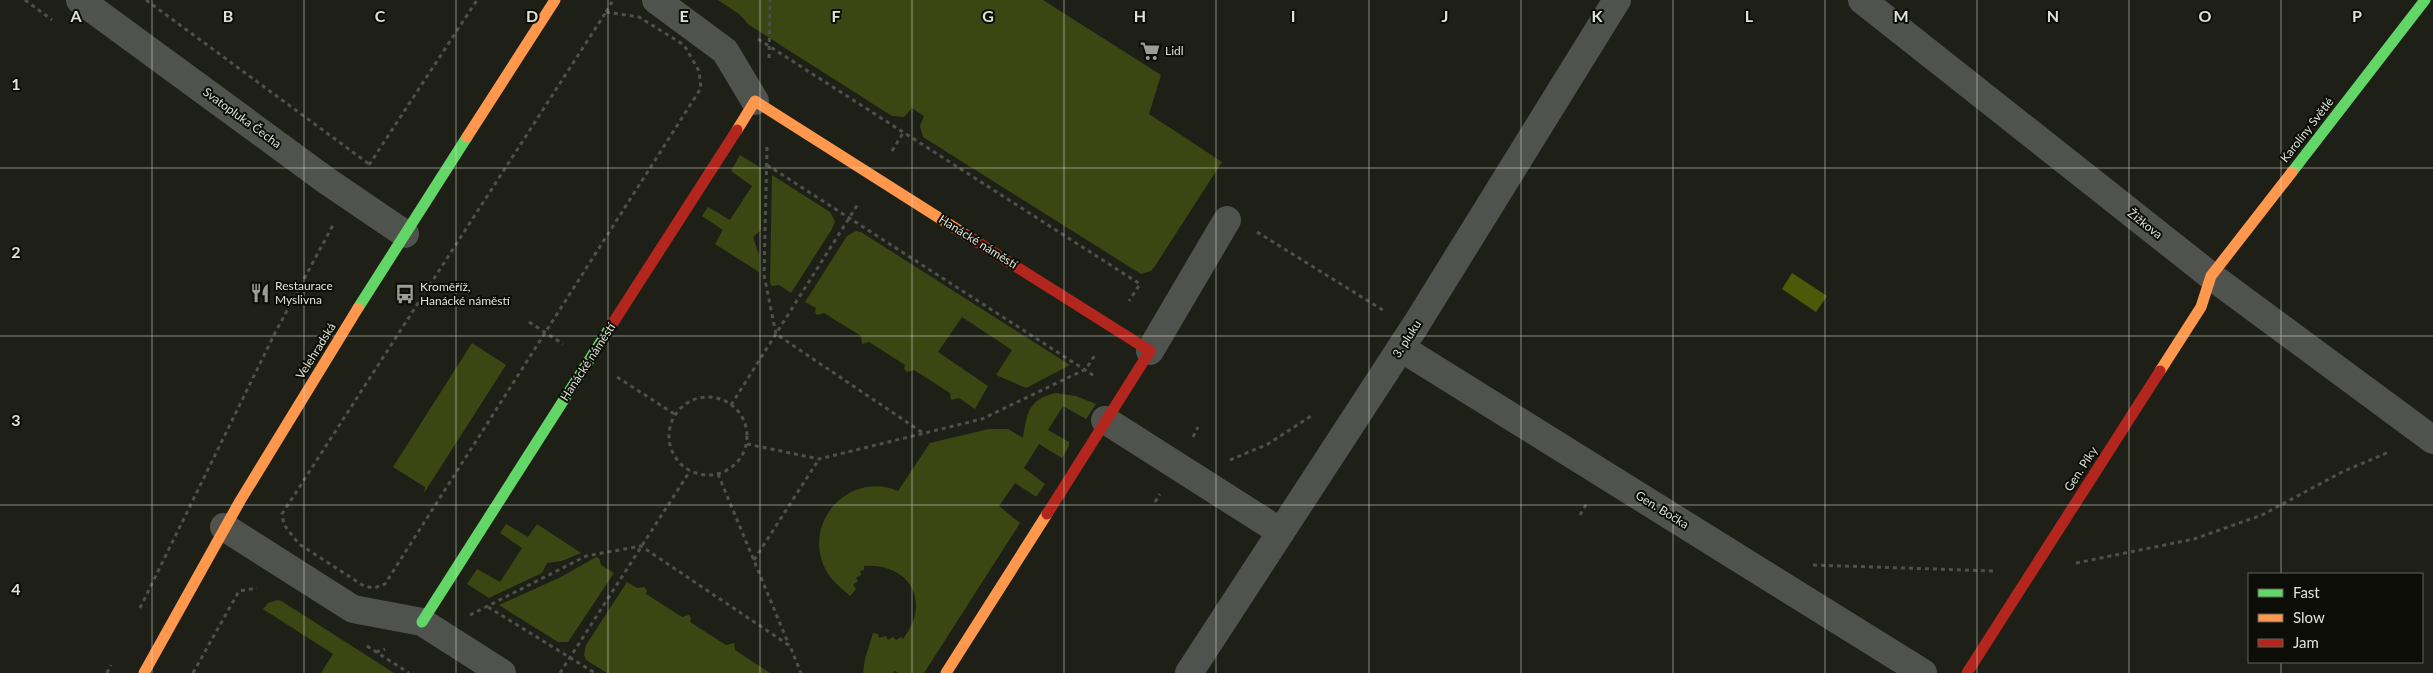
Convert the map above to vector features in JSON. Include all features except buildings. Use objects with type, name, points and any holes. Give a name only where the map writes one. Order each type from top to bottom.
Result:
[{"type":"street","name":"Svatopluka Čecha","points":[[80,0],[327,181],[405,234]]},
{"type":"street","name":"Velehradská","points":[[144,673],[224,526],[263,460],[555,0]]},
{"type":"street","name":"Hanácké náměstí","points":[[656,0],[725,51],[761,105],[1150,350]]},
{"type":"street","name":"3. pluku","points":[[1189,673],[1401,348],[1618,0]]},
{"type":"street","name":"Žižkova","points":[[1862,0],[2211,276],[2433,440]]},
{"type":"street","name":"Karolíny Světlé","points":[[2211,276],[2425,0]]},
{"type":"street","name":"Hanácké náměstí","points":[[427,626],[761,105]]},
{"type":"street","points":[[946,673],[1150,350],[1225,222]]},
{"type":"street","name":"Gen. Píky","points":[[1967,673],[2201,307],[2211,276]]},
{"type":"street","name":"Gen. Bočka","points":[[1401,348],[1923,673]]},
{"type":"street","points":[[1105,420],[1281,532]]},
{"type":"street","points":[[224,526],[292,555],[353,609],[427,626],[502,673]]},
{"type":"path","points":[[146,0],[369,164]]},
{"type":"path","points":[[364,172],[476,0]]},
{"type":"path","points":[[193,673],[239,591],[271,586],[292,555],[282,514],[613,0]]},
{"type":"path","points":[[770,0],[769,47],[761,105],[767,164],[764,275],[776,334],[924,434]]},
{"type":"path","points":[[292,555],[364,586],[374,588],[385,584],[701,88],[699,71],[684,45],[640,17],[606,12]]},
{"type":"path","points":[[747,444],[819,459],[982,419],[1086,369],[1140,284],[755,38]]},
{"type":"path","points":[[731,405],[903,132]]},
{"type":"path","points":[[767,164],[1086,369]]},
{"type":"path","points":[[138,611],[275,333],[336,220]]},
{"type":"path","points":[[1225,222],[1248,226],[1388,314]]},
{"type":"path","points":[[529,322],[568,346]]},
{"type":"path","points":[[610,373],[676,415]]},
{"type":"path","points":[[701,398],[720,399],[731,405],[741,415],[747,429],[747,444],[742,458],[732,468],[718,474],[704,476],[690,471],[680,463],[673,452],[669,440],[670,427],[676,415],[684,406],[701,398]]},
{"type":"path","points":[[1195,477],[1268,444],[1311,416]]},
{"type":"path","points":[[2072,563],[2194,539],[2262,515],[2342,472],[2389,452]]},
{"type":"path","points":[[754,560],[819,459]]},
{"type":"path","points":[[560,673],[690,471]]},
{"type":"path","points":[[718,474],[801,673]]},
{"type":"path","points":[[376,652],[427,626],[488,607],[586,556],[641,546],[790,646]]},
{"type":"path","points":[[1805,565],[1995,571]]},
{"type":"path","points":[[488,607],[595,673]]},
{"type":"path","points":[[107,673],[111,664]]},
{"type":"shaded area","points":[[718,0],[1043,0],[1161,75],[1149,114],[1222,162],[1155,266],[1151,271],[1141,274],[923,137],[920,126],[924,116],[912,108],[904,117],[892,116],[749,25],[739,14]]},
{"type":"shaded area","points":[[740,155],[761,168],[761,230],[753,237],[759,255],[759,272],[715,244],[723,230],[702,216],[708,207],[730,220],[752,186],[731,171]]},
{"type":"shaded area","points":[[772,175],[830,212],[835,221],[832,229],[791,293],[779,285],[772,286],[770,283]]},
{"type":"shaded area","points":[[856,231],[861,232],[1070,365],[1026,388],[996,375],[1012,350],[962,317],[938,352],[988,386],[975,409],[959,398],[951,400],[950,393],[914,370],[907,372],[904,369],[905,365],[869,342],[862,344],[861,336],[824,313],[817,315],[815,312],[816,308],[805,302],[847,236]]},
{"type":"shaded area","points":[[1792,273],[1827,296],[1816,312],[1782,289]]},
{"type":"shaded area","points":[[472,343],[506,365],[424,493],[425,487],[393,467]]},
{"type":"shaded area","points":[[1055,393],[1076,396],[1096,404],[1086,419],[1063,406],[1048,430],[1069,442],[1069,446],[1062,458],[1039,444],[1024,468],[1045,484],[1037,496],[1035,496],[1015,483],[999,506],[1020,523],[924,673],[898,673],[895,671],[893,673],[863,673],[873,633],[878,634],[879,638],[886,636],[888,640],[893,637],[896,640],[901,637],[903,639],[912,625],[916,612],[916,599],[912,588],[904,578],[894,571],[880,567],[864,566],[864,570],[860,571],[861,575],[856,578],[858,581],[853,585],[856,589],[850,596],[838,586],[825,569],[819,547],[821,530],[827,515],[836,503],[849,493],[864,488],[881,487],[898,491],[930,443],[989,429],[1008,429],[1023,438],[1030,409],[1039,399]]},
{"type":"shaded area","points":[[506,524],[528,537],[537,524],[581,553],[562,561],[547,563],[542,573],[489,598],[467,584],[477,569],[500,582],[522,548],[500,533]]},
{"type":"shaded area","points":[[596,557],[599,558],[601,565],[614,573],[568,642],[558,642],[499,605],[561,577]]},
{"type":"shaded area","points":[[627,582],[637,588],[644,587],[647,590],[646,594],[682,617],[689,615],[691,618],[690,622],[726,645],[734,643],[735,650],[770,673],[607,673],[586,660],[584,655],[586,645]]},
{"type":"shaded area","points":[[278,600],[394,673],[321,673],[333,654],[263,609],[268,603]]},
{"type":"traffic: fast","points":[[2292,172],[2425,0]]},
{"type":"traffic: fast","points":[[358,308],[467,137]]},
{"type":"traffic: fast","points":[[422,622],[611,326]]},
{"type":"traffic: slow","points":[[467,137],[555,0]]},
{"type":"traffic: slow","points":[[737,130],[755,101],[966,235]]},
{"type":"traffic: slow","points":[[2160,371],[2201,307],[2211,276],[2292,172]]},
{"type":"traffic: slow","points":[[144,673],[240,501],[358,308]]},
{"type":"traffic: slow","points":[[946,673],[1047,514]]},
{"type":"traffic: jam","points":[[611,326],[737,130]]},
{"type":"traffic: jam","points":[[966,235],[1150,351],[1047,514]]},
{"type":"traffic: jam","points":[[1967,673],[2160,371]]},
{"type":"place","name":"Lidl","points":[[1150,51]]},
{"type":"place","name":"Restaurace Myslivna","points":[[260,293]]},
{"type":"place","name":"Kroměříž, Hanácké náměstí","points":[[405,294]]}]
